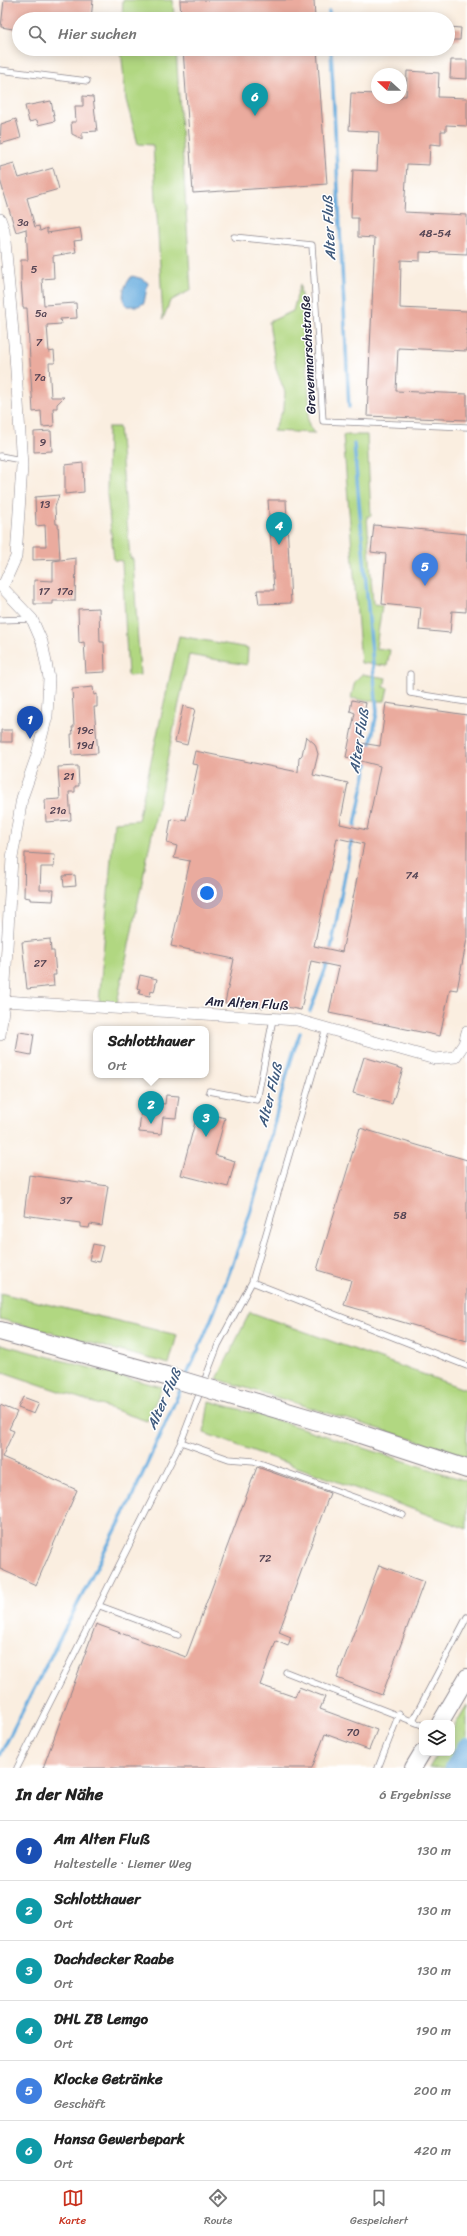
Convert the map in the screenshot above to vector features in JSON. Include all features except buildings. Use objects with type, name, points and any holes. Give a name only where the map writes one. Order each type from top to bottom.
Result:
[{"type":"main road","points":[[0,1331],[166,1376],[341,1428],[467,1469]]},
{"type":"street","points":[[0,220],[4,230],[15,355],[21,460],[16,557],[1,585],[32,619],[42,642],[50,678],[47,709],[36,758],[22,798],[12,858],[4,928],[2,988],[4,1001],[0,1035]]},
{"type":"street","name":"Am Alten Fluß","points":[[4,1001],[297,1020],[435,1059],[455,1057],[464,1044],[467,1032]]},
{"type":"street","points":[[442,1720],[467,1677]]},
{"type":"street","points":[[413,1768],[420,1756]]},
{"type":"lane","points":[[0,70],[87,81]]},
{"type":"lane","name":"Grevenmarschstraße","points":[[234,237],[312,245],[323,421],[467,427]]},
{"type":"lane","points":[[0,456],[21,460]]},
{"type":"lane","points":[[0,620],[32,619]]},
{"type":"lane","points":[[410,674],[410,693],[467,702]]},
{"type":"lane","points":[[209,1091],[257,1100],[273,1019]]},
{"type":"lane","points":[[17,1768],[100,1606],[181,1442],[215,1351],[252,1282],[326,1028]]},
{"type":"lane","points":[[252,1282],[467,1366]]},
{"type":"lane","points":[[181,1442],[228,1459],[254,1460],[403,1516]]},
{"type":"lane","points":[[100,1606],[178,1635]]},
{"type":"lane","points":[[413,1720],[467,1617]]},
{"type":"lane","points":[[286,1672],[399,1714],[419,1723]]},
{"type":"lane","points":[[378,1768],[399,1714]]},
{"type":"green space","points":[[123,0],[173,0],[174,12],[122,12]]},
{"type":"green space","points":[[122,56],[176,56],[191,290],[170,301],[163,319],[153,145],[138,144],[126,100]]},
{"type":"green space","points":[[300,284],[310,410],[308,422],[310,428],[315,433],[273,431],[284,408],[285,392],[276,369],[269,322],[293,311]]},
{"type":"green space","points":[[108,427],[119,427],[130,558],[133,559],[140,675],[128,676],[122,561],[114,560],[107,494]]},
{"type":"green space","points":[[343,435],[367,435],[371,516],[367,516],[373,604],[382,605],[376,648],[390,650],[387,666],[361,663]]},
{"type":"green space","points":[[179,636],[248,648],[247,665],[189,655],[117,1003],[99,1003],[114,822],[138,820]]},
{"type":"green space","points":[[362,674],[386,678],[384,687],[388,688],[385,701],[367,701],[351,698],[355,681]]},
{"type":"green space","points":[[0,1293],[177,1335],[169,1364],[0,1319]]},
{"type":"green space","points":[[250,1312],[467,1390],[467,1456],[217,1379]]},
{"type":"green space","points":[[0,1344],[162,1387],[147,1421],[0,1371]]},
{"type":"green space","points":[[209,1401],[264,1416],[467,1481],[467,1529],[204,1433]]},
{"type":"green space","points":[[467,1705],[467,1768],[429,1768],[436,1756],[455,1756],[455,1725]]},
{"type":"water","points":[[132,276],[143,279],[148,283],[144,303],[138,306],[127,306],[123,298],[125,286]]},
{"type":"waterway","name":"Alter Fluß","points":[[331,56],[349,407]]},
{"type":"waterway","name":"Alter Fluß","points":[[354,444],[377,712],[370,748]]},
{"type":"waterway","name":"Alter Fluß","points":[[354,830],[368,760]]},
{"type":"waterway","name":"Alter Fluß","points":[[330,954],[352,838]]},
{"type":"waterway","name":"Alter Fluß","points":[[310,1011],[329,960]]},
{"type":"waterway","name":"Alter Fluß","points":[[186,1377],[217,1305],[244,1232],[259,1183],[288,1070],[300,1033]]},
{"type":"waterway","name":"Alter Fluß","points":[[0,1755],[129,1504],[182,1386]]},
{"type":"waterway","points":[[456,1768],[467,1749]]},
{"type":"place","name":"Hansa Gewerbepark","points":[[255,116]]},
{"type":"place","name":"DHL ZB Lemgo","points":[[279,545]]},
{"type":"place","name":"Klocke Getränke","points":[[425,586]]},
{"type":"place","name":"Am Alten Fluß","points":[[30,739]]},
{"type":"place","name":"Schlotthauer","points":[[151,1124]]},
{"type":"place","name":"Dachdecker Raabe","points":[[206,1137]]}]
